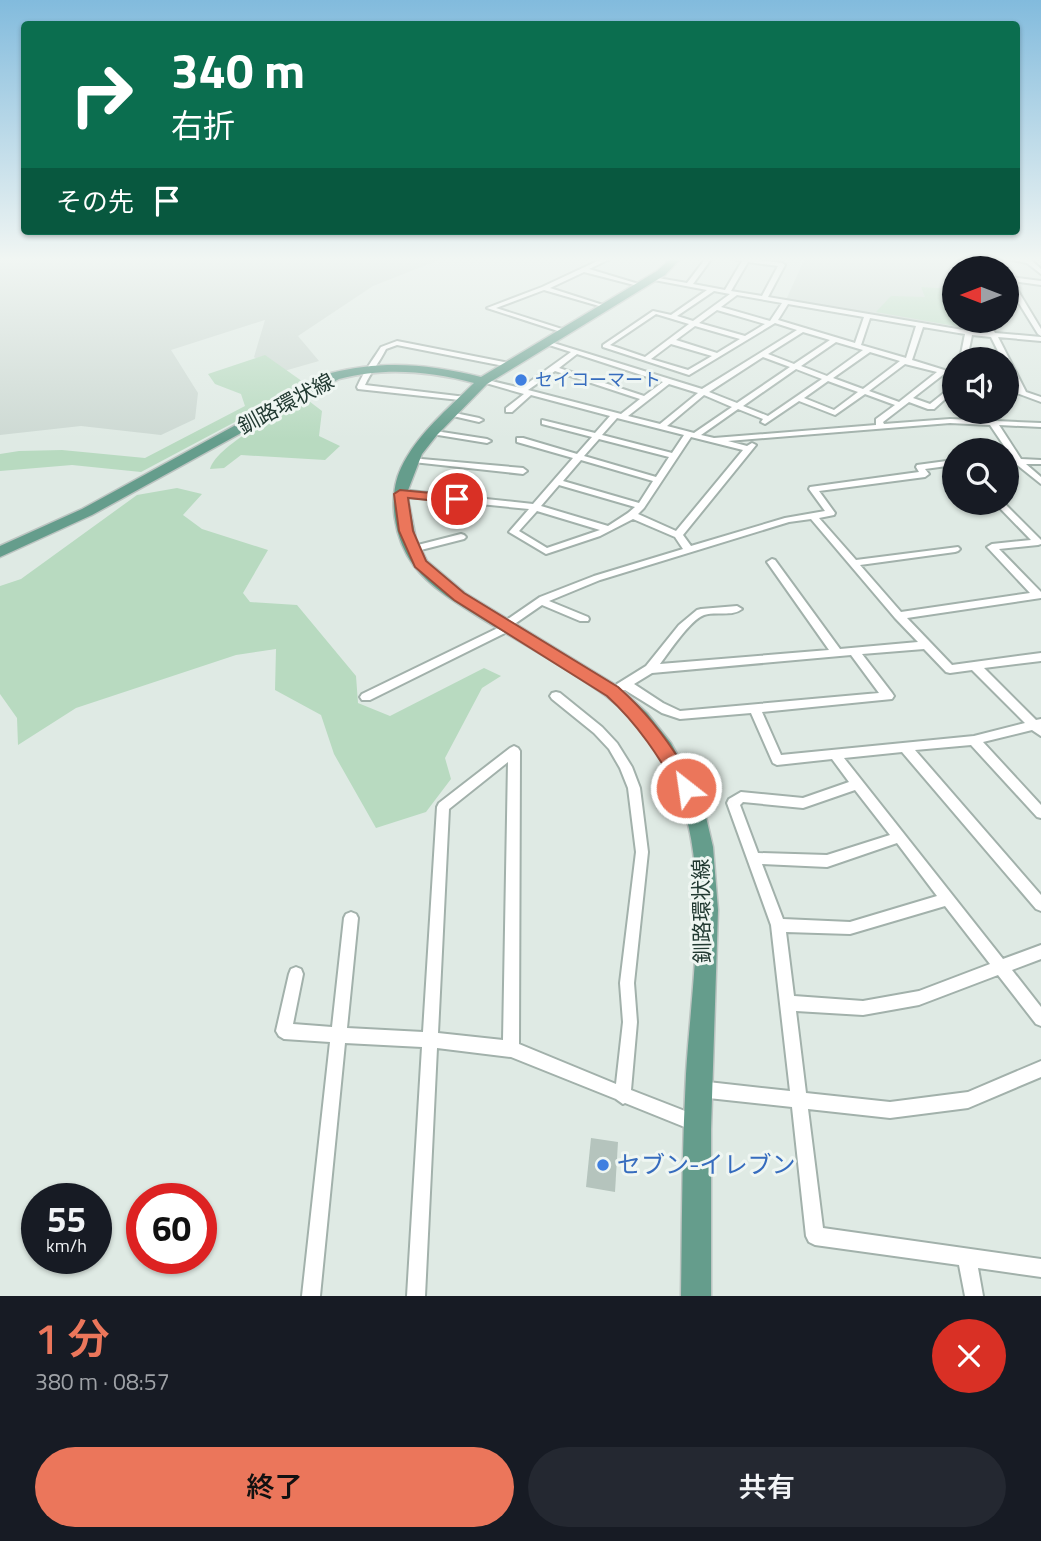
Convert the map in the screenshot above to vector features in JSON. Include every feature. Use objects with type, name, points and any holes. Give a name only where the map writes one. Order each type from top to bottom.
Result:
[{"type":"main road","points":[[400,494],[413,460],[432,432],[484,381],[584,318]]},
{"type":"main road","name":"釧路環状線","points":[[0,552],[87,512],[335,376],[372,367],[421,367],[484,381]]},
{"type":"main road","name":"釧路環状線","points":[[400,494],[401,509],[420,564],[459,597],[619,688],[630,707],[661,743],[686,788],[697,818],[706,897],[698,1089],[696,1296]]},
{"type":"street","points":[[523,318],[563,331]]},
{"type":"street","points":[[645,318],[605,346],[689,373],[774,318]]},
{"type":"street","points":[[677,318],[744,338]]},
{"type":"street","points":[[646,359],[702,318]]},
{"type":"street","points":[[758,318],[941,373]]},
{"type":"street","points":[[857,346],[868,318]]},
{"type":"street","points":[[883,318],[942,329]]},
{"type":"street","points":[[1030,318],[1041,337]]},
{"type":"street","points":[[800,399],[835,413],[906,362],[920,325]]},
{"type":"street","points":[[662,426],[703,392],[802,330]]},
{"type":"street","points":[[966,347],[969,333],[1041,337]]},
{"type":"street","points":[[992,333],[999,347]]},
{"type":"street","points":[[668,381],[646,399],[619,415],[597,435],[514,531],[546,551],[608,529],[632,515],[691,435],[834,340]]},
{"type":"street","points":[[670,341],[717,355]]},
{"type":"street","points":[[545,342],[703,392],[766,422],[868,350]]},
{"type":"street","points":[[479,420],[460,407],[361,387],[383,348],[397,343],[509,365]]},
{"type":"street","points":[[509,410],[553,368],[576,352]]},
{"type":"street","points":[[763,355],[901,405]]},
{"type":"street","points":[[553,368],[646,399]]},
{"type":"street","points":[[881,426],[879,421],[941,373]]},
{"type":"street","points":[[484,381],[748,449]]},
{"type":"street","points":[[1019,383],[1023,391]]},
{"type":"street","points":[[1019,390],[1041,400]]},
{"type":"street","points":[[908,399],[931,407],[942,397]]},
{"type":"street","points":[[545,422],[674,456]]},
{"type":"street","points":[[715,440],[942,422]]},
{"type":"street","points":[[1017,424],[1041,425]]},
{"type":"street","points":[[432,432],[487,441]]},
{"type":"street","points":[[678,535],[760,438]]},
{"type":"street","points":[[520,440],[658,480]]},
{"type":"street","points":[[413,460],[523,471]]},
{"type":"street","points":[[1019,462],[1041,462]]},
{"type":"street","points":[[1019,462],[1041,481]]},
{"type":"street","points":[[366,697],[507,626],[540,601],[597,578],[788,520],[831,513],[813,489],[925,474],[920,467],[942,464]]},
{"type":"street","points":[[557,482],[641,506]]},
{"type":"street","points":[[400,494],[533,507],[608,529]]},
{"type":"street","points":[[632,515],[678,535],[690,551]]},
{"type":"street","points":[[1011,515],[1038,542],[992,547],[1040,596]]},
{"type":"street","points":[[813,516],[899,616],[950,669],[1039,660]]},
{"type":"street","points":[[413,549],[461,537]]},
{"type":"street","points":[[853,563],[955,549]]},
{"type":"street","points":[[772,562],[837,653]]},
{"type":"street","points":[[899,616],[1040,596]]},
{"type":"street","points":[[540,601],[584,619]]},
{"type":"street","points":[[619,688],[650,669],[683,627],[701,612],[737,609]]},
{"type":"street","points":[[650,669],[927,645]]},
{"type":"street","points":[[619,688],[648,696],[668,713],[680,715],[888,696],[854,652]]},
{"type":"street","points":[[976,667],[1039,727]]},
{"type":"street","points":[[556,696],[598,730],[613,746],[626,767],[634,788],[642,852],[627,983],[630,1022],[623,1096]]},
{"type":"street","points":[[755,708],[777,760],[974,740],[1039,727]]},
{"type":"street","points":[[974,740],[1041,813]]},
{"type":"street","points":[[906,748],[1041,905]]},
{"type":"street","points":[[416,1296],[443,807],[514,751],[511,1049]]},
{"type":"street","points":[[836,756],[1041,1018]]},
{"type":"street","points":[[858,783],[803,803],[741,797],[733,803],[778,925],[815,1236],[1041,1268]]},
{"type":"street","points":[[752,858],[827,861],[900,837]]},
{"type":"street","points":[[778,925],[850,928],[947,899]]},
{"type":"street","points":[[311,1296],[351,918]]},
{"type":"street","points":[[788,1003],[863,1008],[919,998],[1041,952]]},
{"type":"street","points":[[296,974],[284,1031],[338,1037],[482,1044],[511,1049],[698,1125]]},
{"type":"street","points":[[698,1089],[890,1110],[968,1100],[1041,1069]]},
{"type":"street","points":[[967,1259],[974,1296]]},
{"type":"shaded area","points":[[0,318],[324,318],[298,336],[319,361],[277,373],[254,357],[265,320],[171,350],[198,393],[195,419],[161,435],[81,426],[0,435]]},
{"type":"shaded area","points":[[905,318],[942,318],[942,324]]},
{"type":"green space","points":[[912,318],[942,318],[942,324]]},
{"type":"green space","points":[[265,355],[306,384],[141,472],[72,465],[0,471],[0,454],[19,451],[62,450],[145,458],[245,406],[241,394],[215,384],[208,374]]},
{"type":"green space","points":[[305,398],[322,411],[319,436],[340,446],[325,460],[241,455],[224,468],[210,469],[215,460],[237,440]]},
{"type":"green space","points":[[177,488],[202,494],[183,515],[202,529],[268,550],[243,593],[250,602],[297,605],[356,676],[358,703],[390,716],[484,668],[501,676],[482,688],[445,758],[451,779],[426,812],[376,828],[334,754],[321,715],[275,690],[276,649],[236,655],[76,708],[18,745],[17,718],[0,694],[0,586],[21,579],[137,495]]},
{"type":"building","name":"セブン-イレブン","points":[[591,1138],[618,1142],[615,1192],[586,1187]]},
{"type":"place","name":"セイコーマート","points":[[521,380]]},
{"type":"place","name":"セブン-イレブン","points":[[603,1165]]},
{"type":"route","points":[[457,499],[400,494],[406,531],[420,564],[459,597],[548,650],[630,707],[661,743],[686,788]]}]
